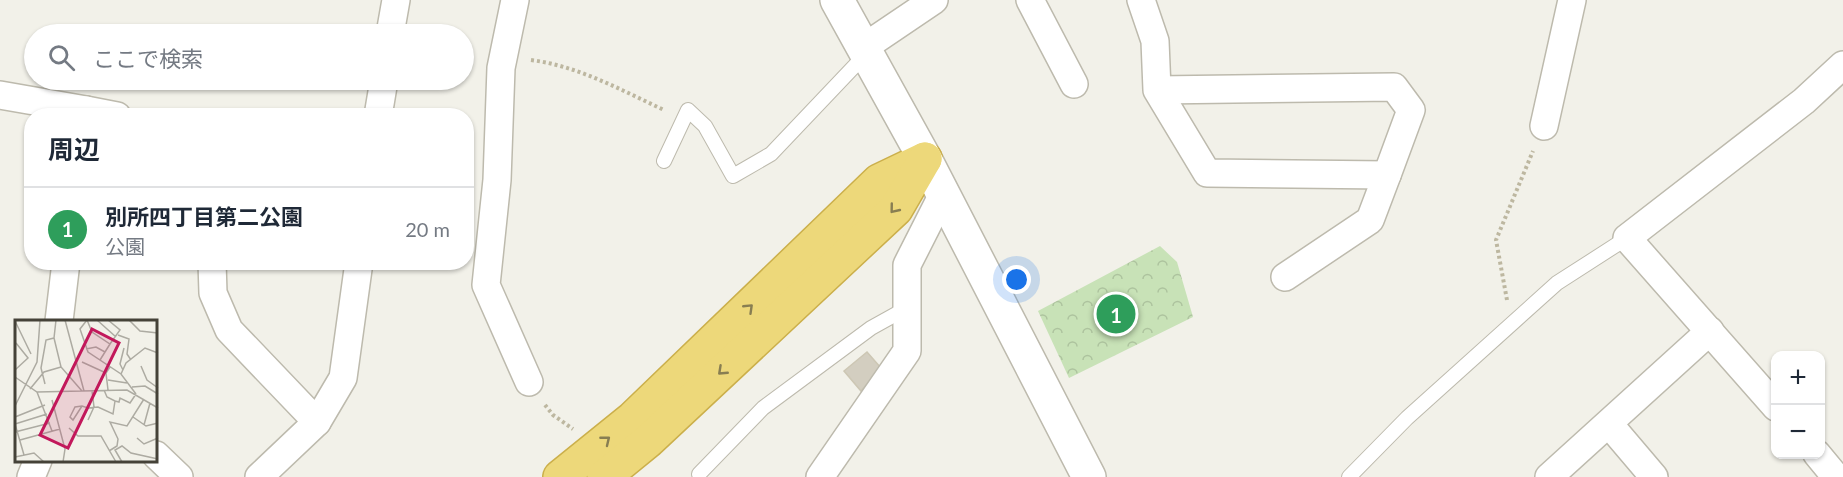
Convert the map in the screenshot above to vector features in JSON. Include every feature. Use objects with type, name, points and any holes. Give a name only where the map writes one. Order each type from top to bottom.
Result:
[{"type":"highway","points":[[560,477],[633,418],[879,181],[925,159]]},
{"type":"highway","points":[[604,477],[648,441],[896,209],[925,159]]},
{"type":"street","points":[[392,24],[396,0]]},
{"type":"street","points":[[515,0],[501,68],[497,180],[486,285],[529,382]]},
{"type":"street","points":[[837,0],[925,159],[1089,477]]},
{"type":"street","points":[[864,51],[934,0]]},
{"type":"street","points":[[1030,0],[1074,84]]},
{"type":"street","points":[[1141,0],[1155,41],[1156,90],[1207,174],[1387,175]]},
{"type":"street","points":[[1544,126],[1572,0]]},
{"type":"street","points":[[1774,405],[1627,237],[1804,101],[1843,65]]},
{"type":"street","points":[[1156,90],[1394,87],[1411,110],[1370,220],[1285,277]]},
{"type":"street","points":[[379,108],[382,90]]},
{"type":"street","points":[[0,96],[61,108]]},
{"type":"street","points":[[820,477],[907,351],[907,265],[942,194]]},
{"type":"street","points":[[59,320],[65,270]]},
{"type":"street","points":[[212,270],[213,293],[229,330],[317,422]]},
{"type":"street","points":[[259,477],[317,422],[344,378],[358,270]]},
{"type":"street","points":[[1549,477],[1710,331]]},
{"type":"street","points":[[1609,424],[1654,477]]},
{"type":"street","points":[[158,458],[179,477]]},
{"type":"street","points":[[1821,459],[1836,477]]},
{"type":"street","points":[[31,477],[37,462]]},
{"type":"lane","points":[[664,161],[688,110],[705,126],[733,176],[771,154],[864,51]]},
{"type":"lane","points":[[1349,477],[1407,418],[1557,284],[1627,237]]},
{"type":"lane","points":[[699,474],[763,408],[871,328],[907,308]]},
{"type":"path","points":[[548,62],[589,76],[655,106]]},
{"type":"path","points":[[1512,324],[1496,240],[1544,126]]},
{"type":"path","points":[[529,382],[552,416],[581,435]]},
{"type":"green space","points":[[1160,246],[1177,262],[1193,317],[1069,378],[1038,311]]},
{"type":"building","points":[[867,352],[881,368],[861,391],[844,371]]},
{"type":"place","name":"別所四丁目第二公園","points":[[1116,314]]}]
